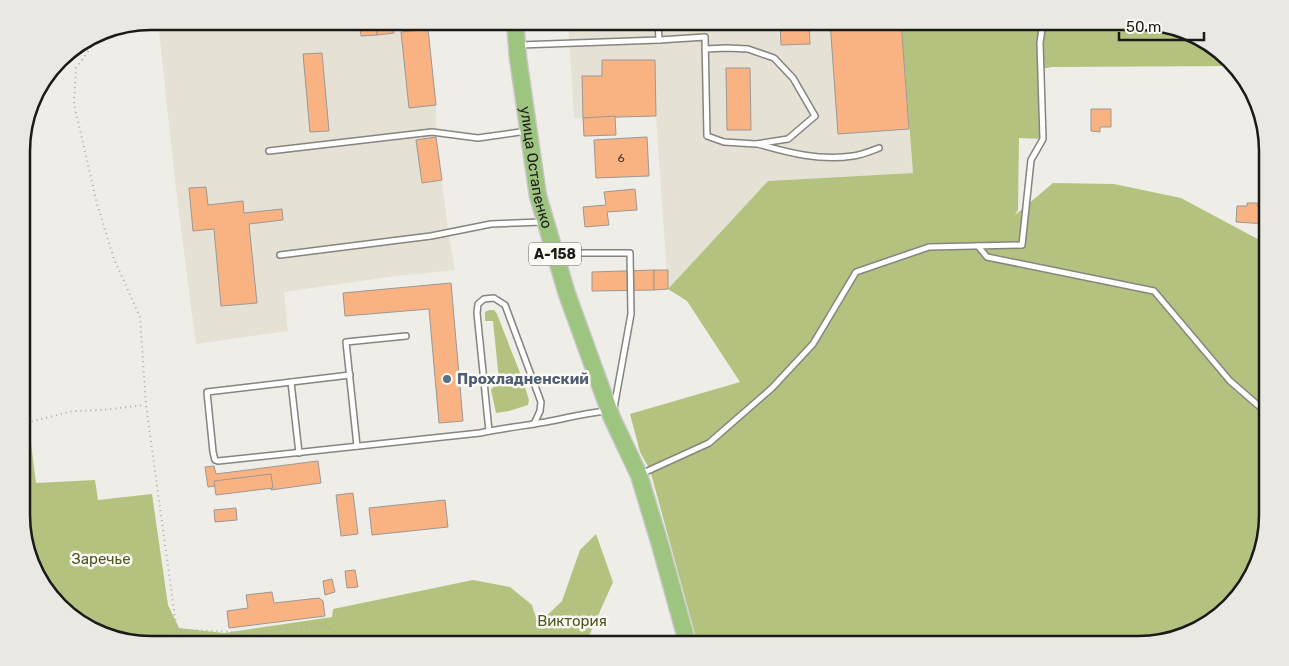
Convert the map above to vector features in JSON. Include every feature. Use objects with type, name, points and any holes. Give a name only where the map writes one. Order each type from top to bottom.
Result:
[{"type":"main road","name":"улица Остапенко","points":[[516,30],[538,196],[566,294],[611,414],[639,475]]},
{"type":"main road","name":"А-158","points":[[639,475],[685,636]]},
{"type":"lane","points":[[658,30],[659,40]]},
{"type":"lane","points":[[639,475],[708,443],[772,388],[813,344],[856,272],[929,247],[1022,245],[1031,160],[1043,140],[1040,43],[1042,30]]},
{"type":"lane","points":[[517,45],[705,37],[708,136],[724,142],[756,144],[792,154],[816,158],[854,156],[879,148]]},
{"type":"lane","points":[[705,49],[748,49],[774,58],[793,78],[815,116],[788,139],[756,144]]},
{"type":"lane","points":[[270,151],[432,132],[478,138],[528,131]]},
{"type":"lane","points":[[280,255],[431,236],[491,224],[545,221]]},
{"type":"lane","points":[[978,246],[987,257],[1154,291],[1230,381],[1259,405]]},
{"type":"lane","points":[[350,375],[207,392],[215,460],[299,453],[480,433],[583,414],[611,414],[631,314],[630,253],[554,253]]},
{"type":"lane","points":[[489,431],[477,313],[478,304],[484,299],[494,298],[505,305],[540,402],[540,411],[534,424]]},
{"type":"lane","points":[[357,446],[346,342],[406,336]]},
{"type":"lane","points":[[291,382],[299,453]]},
{"type":"path","points":[[93,45],[76,68],[74,104],[97,204],[114,259],[140,316],[146,405],[177,632]]},
{"type":"path","points":[[30,422],[73,411],[146,405]]},
{"type":"path","points":[[149,636],[196,630],[253,633],[323,624],[333,630],[335,636]]},
{"type":"shaded area","points":[[159,30],[427,30],[436,105],[436,137],[455,270],[396,276],[284,292],[288,331],[196,344],[176,190]]},
{"type":"shaded area","points":[[569,30],[902,30],[913,173],[768,181],[668,289],[656,116],[574,118]]},
{"type":"green space","points":[[902,30],[1154,31],[1191,42],[1205,50],[1224,66],[1052,67],[1041,69],[1043,139],[1019,138],[1018,210],[1015,215],[1053,183],[1114,184],[1181,198],[1259,240],[1258,531],[1253,554],[1239,582],[1218,606],[1205,616],[1177,630],[1146,636],[696,636],[650,470],[640,452],[630,414],[740,382],[687,301],[668,289],[768,181],[913,173]]},
{"type":"green space","points":[[494,310],[497,314],[529,400],[528,405],[496,413],[491,390],[499,380],[493,321],[485,321],[485,312]]},
{"type":"green space","name":"Заречье","points":[[30,436],[36,483],[95,480],[98,500],[152,494],[168,605],[179,628],[224,633],[332,617],[333,609],[473,580],[510,587],[532,605],[538,624],[562,601],[580,550],[596,534],[613,582],[589,636],[151,636],[120,632],[98,624],[65,601],[55,589],[39,561],[31,531]]},
{"type":"building","points":[[360,30],[377,30],[377,35],[361,36]]},
{"type":"building","points":[[377,30],[393,30],[394,33],[377,35]]},
{"type":"building","points":[[428,30],[436,105],[409,108],[401,32]]},
{"type":"building","points":[[780,30],[809,30],[810,44],[781,45]]},
{"type":"building","points":[[831,30],[902,30],[909,129],[838,134]]},
{"type":"building","points":[[322,53],[329,131],[310,132],[303,54]]},
{"type":"building","points":[[602,60],[655,60],[656,116],[583,118],[582,76],[602,76]]},
{"type":"building","points":[[726,68],[750,68],[751,130],[727,130]]},
{"type":"building","points":[[1091,109],[1111,109],[1111,127],[1100,127],[1100,132],[1091,131]]},
{"type":"building","points":[[615,116],[616,135],[584,136],[583,118]]},
{"type":"building","points":[[436,137],[442,180],[422,183],[416,140]]},
{"type":"building","points":[[647,137],[649,176],[596,178],[594,140]]},
{"type":"building","points":[[206,187],[208,205],[243,201],[244,213],[282,209],[283,220],[249,224],[257,303],[221,306],[214,229],[193,231],[189,188]]},
{"type":"building","points":[[635,189],[637,210],[607,212],[609,225],[585,227],[583,207],[606,205],[604,192]]},
{"type":"building","points":[[1247,203],[1258,203],[1259,223],[1236,222],[1237,206],[1247,206]]},
{"type":"building","points":[[654,270],[654,290],[592,291],[592,272]]},
{"type":"building","points":[[654,270],[668,270],[668,289],[654,290]]},
{"type":"building","points":[[451,283],[463,421],[439,423],[429,309],[345,316],[343,293]]},
{"type":"building","points":[[318,461],[321,483],[271,490],[270,479],[208,487],[205,467],[214,466],[216,474]]},
{"type":"building","points":[[271,474],[273,488],[216,495],[214,481]]},
{"type":"building","points":[[353,493],[358,534],[341,536],[336,495]]},
{"type":"building","points":[[445,500],[448,527],[372,535],[369,508]]},
{"type":"building","points":[[236,508],[237,520],[215,522],[214,510]]},
{"type":"building","points":[[355,570],[358,587],[347,588],[345,571]]},
{"type":"building","points":[[332,579],[335,592],[325,595],[323,581]]},
{"type":"building","points":[[272,592],[274,603],[319,598],[323,601],[325,616],[229,628],[227,611],[248,608],[246,595]]},
{"type":"place","name":"Прохладненский","points":[[447,379]]},
{"type":"park label","name":"Виктория","points":[[572,621]]}]
